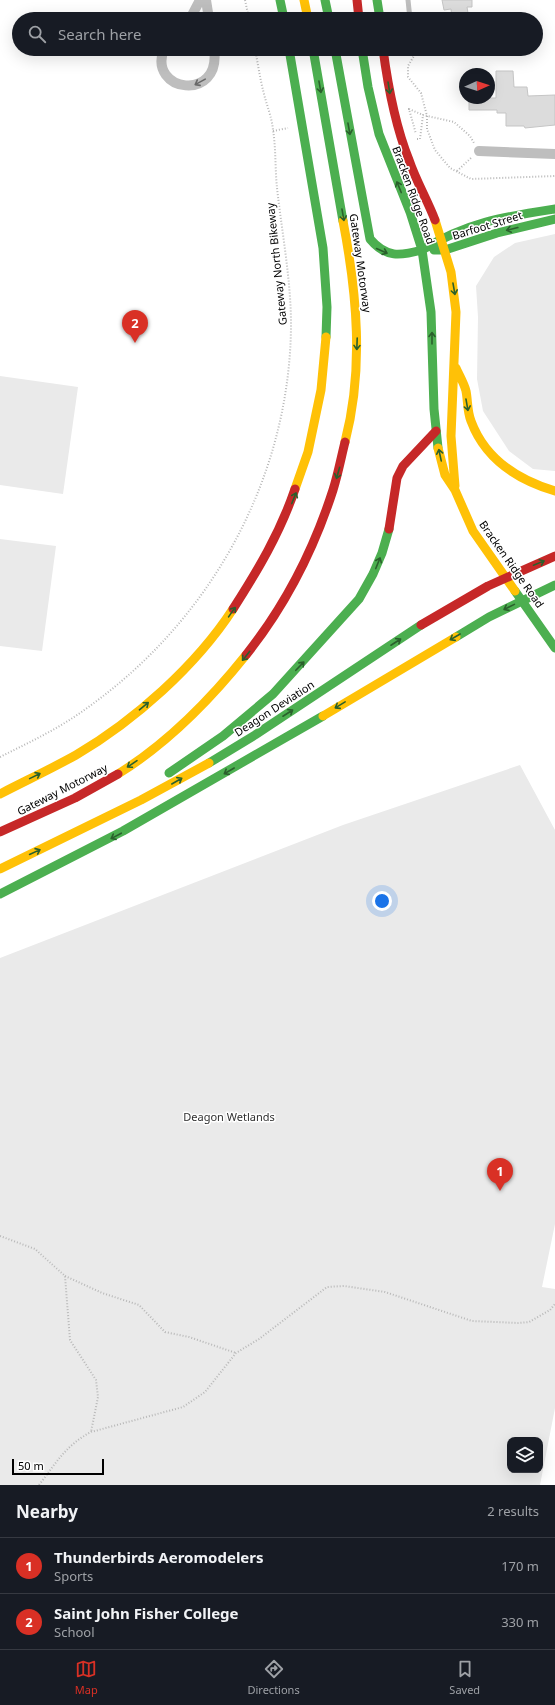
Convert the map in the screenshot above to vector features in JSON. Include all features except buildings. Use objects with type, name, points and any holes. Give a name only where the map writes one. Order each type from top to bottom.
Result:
[{"type":"main road","points":[[280,0],[283,12]]},
{"type":"main road","points":[[304,0],[307,12]]},
{"type":"main road","points":[[326,0],[328,12]]},
{"type":"main road","points":[[357,0],[358,12]]},
{"type":"main road","points":[[377,0],[379,12]]},
{"type":"main road","points":[[0,794],[86,749],[130,718],[174,681],[208,644],[259,572],[279,534],[300,483],[313,436],[323,387],[327,326],[325,268],[318,215],[290,56]]},
{"type":"main road","name":"Gateway Motorway","points":[[0,832],[86,792],[116,775],[147,754],[194,713],[233,673],[270,625],[295,582],[321,524],[339,471],[349,421],[355,376],[357,317],[355,288],[314,56]]},
{"type":"main road","points":[[336,56],[370,239],[376,248],[384,252],[405,254],[422,250]]},
{"type":"main road","name":"Bracken Ridge Road","points":[[363,56],[368,87],[379,134],[410,212],[422,250],[431,312],[432,377],[436,431],[438,447],[445,475],[455,490],[467,519],[555,648]]},
{"type":"main road","name":"Bracken Ridge Road","points":[[384,56],[390,94],[402,139],[414,176],[437,224],[446,250],[455,293],[457,315],[456,368],[451,430],[455,490]]},
{"type":"main road","name":"Barfoot Street","points":[[422,250],[441,237],[493,218],[555,209]]},
{"type":"main road","name":"Barfoot Street","points":[[422,250],[446,250],[497,233],[555,219]]},
{"type":"main road","points":[[456,368],[465,388],[467,404],[476,434],[490,454],[507,470],[524,481],[555,491]]},
{"type":"main road","points":[[143,801],[160,779],[223,736],[273,694],[359,599],[374,574],[382,553],[390,525],[397,478],[403,466],[436,431]]},
{"type":"main road","name":"Deagon Deviation","points":[[0,869],[143,801],[223,755],[438,614],[480,590],[522,569],[555,556]]},
{"type":"main road","points":[[0,894],[123,832],[489,617],[555,585]]},
{"type":"street","points":[[194,12],[200,0]]},
{"type":"street","points":[[206,0],[208,12]]},
{"type":"street","points":[[163,56],[161,64],[164,73],[172,81],[189,86],[198,85],[212,72],[214,56]]},
{"type":"street","points":[[479,151],[555,154]]},
{"type":"lane","points":[[408,0],[409,12]]},
{"type":"path","points":[[245,0],[248,12]]},
{"type":"path","name":"Gateway North Bikeway","points":[[0,757],[51,731],[87,708],[138,667],[183,621],[208,587],[233,547],[248,518],[273,450],[282,409],[288,367],[291,325],[288,281],[274,167],[274,130],[263,92],[256,56]]},
{"type":"path","points":[[413,56],[407,71],[408,77],[421,93],[427,116],[427,129],[435,150],[450,168],[471,179],[555,176]]},
{"type":"path","points":[[423,115],[420,139],[417,140],[408,109],[423,115],[454,122],[470,136],[479,151],[456,172]]},
{"type":"path","points":[[274,130],[288,128]]},
{"type":"path","points":[[0,1236],[35,1249],[65,1276],[102,1292],[139,1305],[165,1332],[236,1353]]},
{"type":"path","points":[[65,1276],[70,1340],[96,1380],[98,1397],[91,1432]]},
{"type":"path","points":[[39,1485],[71,1444],[91,1432],[182,1407],[205,1392],[236,1353],[259,1339],[327,1287],[344,1286],[385,1292],[472,1321],[518,1323],[530,1322],[550,1310],[555,1304]]},
{"type":"green space","points":[[555,234],[555,471],[533,469],[509,451],[483,411],[477,379],[478,317],[476,286],[494,257],[515,243]]},
{"type":"green space","points":[[0,376],[78,387],[63,494],[0,485]]},
{"type":"green space","points":[[0,539],[56,546],[42,651],[0,646]]},
{"type":"green space","name":"Deagon Wetlands","points":[[520,765],[555,830],[555,1224],[542,1287],[555,1289],[555,1408],[543,1470],[543,1437],[507,1437],[507,1473],[542,1473],[540,1485],[0,1485],[0,958],[343,825]]},
{"type":"traffic: fast","points":[[280,0],[283,12]]},
{"type":"traffic: fast","points":[[325,0],[328,12]]},
{"type":"traffic: fast","points":[[377,0],[379,12]]},
{"type":"traffic: fast","points":[[290,56],[323,248],[327,307],[326,337]]},
{"type":"traffic: fast","points":[[314,56],[343,221]]},
{"type":"traffic: fast","points":[[336,56],[370,239],[382,250],[394,254],[422,250]]},
{"type":"traffic: fast","points":[[363,56],[368,87],[379,134],[410,212],[422,250],[431,312],[434,409],[438,448]]},
{"type":"traffic: fast","points":[[422,250],[455,233],[486,222],[555,209]]},
{"type":"traffic: fast","points":[[434,250],[445,250],[497,233],[555,219]]},
{"type":"traffic: fast","points":[[169,773],[223,736],[273,694],[359,599],[373,574],[382,553],[389,529]]},
{"type":"traffic: fast","points":[[456,637],[489,617],[555,585]]},
{"type":"traffic: fast","points":[[515,591],[555,648]]},
{"type":"traffic: fast","points":[[209,763],[255,735],[421,625]]},
{"type":"traffic: fast","points":[[0,894],[123,831],[323,716]]},
{"type":"traffic: slow","points":[[304,0],[307,12]]},
{"type":"traffic: slow","points":[[435,220],[451,272],[456,312],[451,436],[455,486]]},
{"type":"traffic: slow","points":[[343,221],[352,276],[356,332],[355,387],[345,442]]},
{"type":"traffic: slow","points":[[295,489],[308,452],[321,390],[326,337]]},
{"type":"traffic: slow","points":[[456,368],[466,391],[471,421],[485,446],[494,457],[516,474],[528,481],[555,491]]},
{"type":"traffic: slow","points":[[438,448],[445,475],[455,490],[473,531],[515,591]]},
{"type":"traffic: slow","points":[[0,794],[76,755],[120,726],[162,691],[182,671],[201,651],[233,609]]},
{"type":"traffic: slow","points":[[323,716],[456,637]]},
{"type":"traffic: slow","points":[[118,774],[154,749],[171,735],[203,704],[246,655]]},
{"type":"traffic: slow","points":[[0,869],[141,800],[209,763]]},
{"type":"traffic: jam","points":[[357,0],[358,12]]},
{"type":"traffic: jam","points":[[384,56],[396,120],[404,147],[435,220]]},
{"type":"traffic: jam","points":[[389,529],[397,478],[403,466],[436,431]]},
{"type":"traffic: jam","points":[[246,655],[286,597],[317,534],[333,490],[345,442]]},
{"type":"traffic: jam","points":[[233,609],[268,551],[295,489]]},
{"type":"traffic: jam","points":[[421,625],[488,586],[555,556]]},
{"type":"traffic: jam","points":[[0,832],[75,798],[118,774]]},
{"type":"place","name":"Saint John Fisher College","points":[[135,343]]},
{"type":"place","name":"Thunderbirds Aeromodelers","points":[[500,1191]]}]
